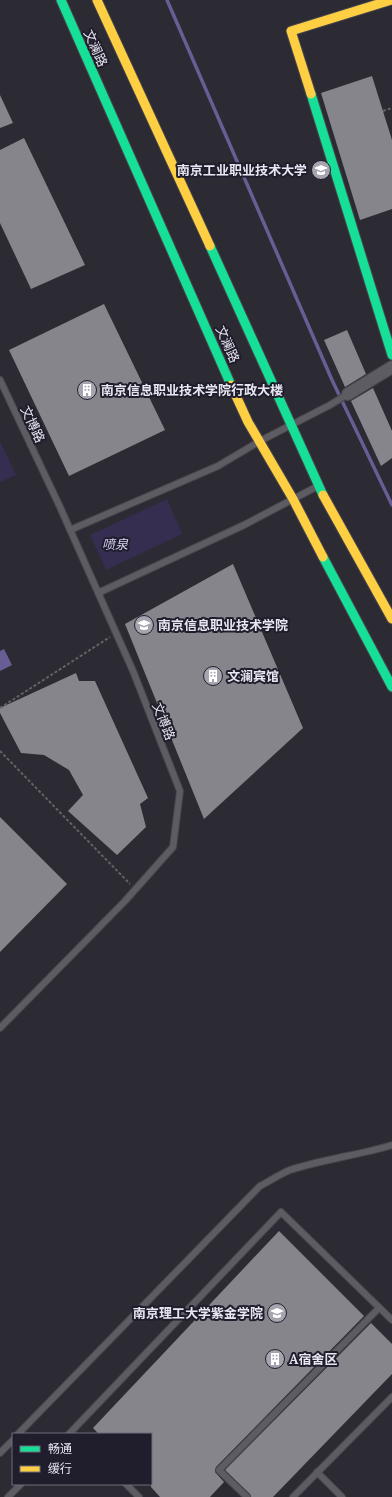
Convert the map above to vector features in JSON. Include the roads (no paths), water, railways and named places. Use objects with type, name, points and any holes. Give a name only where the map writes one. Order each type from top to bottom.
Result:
[{"type":"main road","name":"文澜路","points":[[61,0],[248,422],[293,499],[392,688]]},
{"type":"main road","name":"文澜路","points":[[98,0],[292,424],[318,486],[392,620]]},
{"type":"main road","points":[[391,0],[291,31],[392,355]]},
{"type":"street","points":[[348,394],[392,367]]},
{"type":"lane","name":"文博路","points":[[0,380],[116,633],[180,791],[173,847],[135,889],[0,1028]]},
{"type":"lane","points":[[70,530],[218,466],[348,394]]},
{"type":"lane","points":[[98,593],[244,525],[318,486]]},
{"type":"lane","points":[[19,1433],[260,1186],[289,1171],[392,1145]]},
{"type":"lane","points":[[73,1433],[281,1212],[392,1320]]},
{"type":"lane","points":[[247,1497],[219,1470],[379,1308]]},
{"type":"lane","points":[[293,1497],[392,1397]]},
{"type":"lane","points":[[0,1453],[12,1441]]},
{"type":"lane","points":[[317,1472],[342,1497]]},
{"type":"lane","points":[[8,1497],[20,1485]]},
{"type":"lane","points":[[127,1485],[139,1497]]},
{"type":"waterway","points":[[167,0],[332,380],[392,505]]},
{"type":"place","name":"南京工业职业技术大学","points":[[321,170]]},
{"type":"place","name":"南京信息职业技术学院行政大楼","points":[[87,390]]},
{"type":"place","name":"南京信息职业技术学院","points":[[144,625]]},
{"type":"place","name":"文澜宾馆","points":[[213,676]]},
{"type":"place","name":"南京理工大学紫金学院","points":[[277,1313]]},
{"type":"place","name":"A宿舍区","points":[[275,1359]]},
{"type":"park label","name":"喷泉","points":[[115,544]]}]
